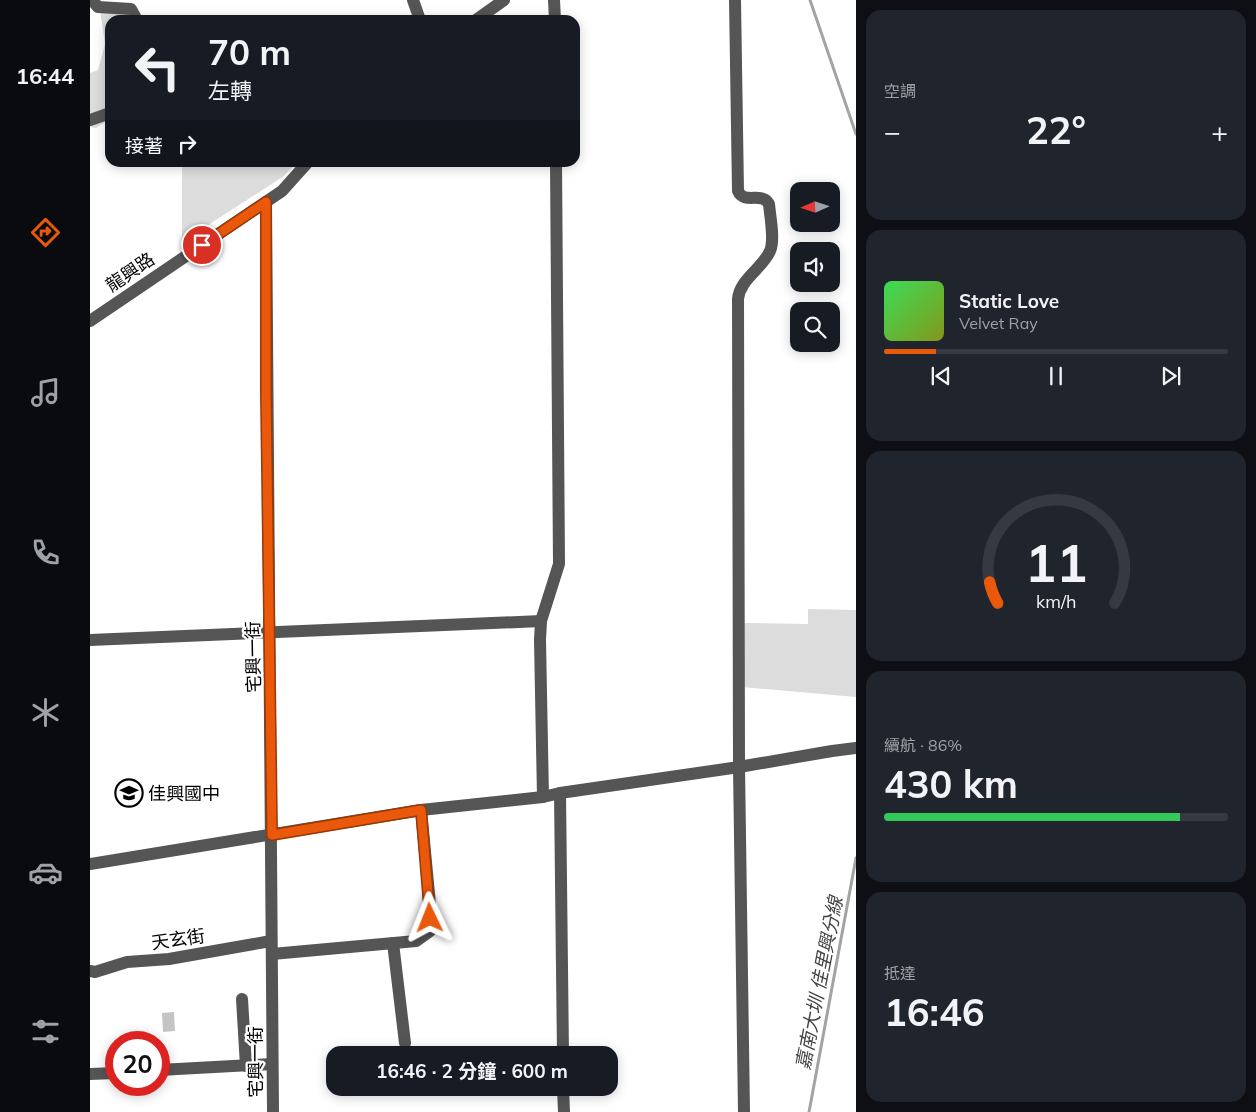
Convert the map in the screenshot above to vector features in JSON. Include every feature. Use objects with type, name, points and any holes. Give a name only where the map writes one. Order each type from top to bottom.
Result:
[{"type":"street","points":[[92,0],[98,7],[131,9],[134,15]]},
{"type":"street","points":[[413,0],[418,15]]},
{"type":"street","points":[[483,15],[504,0]]},
{"type":"street","points":[[554,0],[554,15]]},
{"type":"street","points":[[735,0],[738,190],[740,195],[745,198],[762,198],[768,201],[772,244],[768,254],[742,286],[738,300],[739,768],[744,1112]]},
{"type":"street","points":[[90,120],[105,115]]},
{"type":"street","name":"龍興路","points":[[90,320],[266,202],[282,190],[303,167]]},
{"type":"street","points":[[543,797],[541,621],[558,564],[556,167]]},
{"type":"street","name":"宅興一街","points":[[266,202],[273,1112]]},
{"type":"street","points":[[90,640],[541,621]]},
{"type":"street","points":[[90,864],[421,810],[543,797],[739,768],[832,750],[856,748]]},
{"type":"street","points":[[560,793],[563,1046]]},
{"type":"street","name":"天玄街","points":[[90,972],[127,962],[272,948],[416,941],[430,931],[430,904],[421,810]]},
{"type":"street","points":[[393,943],[405,1043]]},
{"type":"street","points":[[242,999],[246,1066]]},
{"type":"street","points":[[170,1069],[272,1064]]},
{"type":"street","points":[[90,1074],[105,1073]]},
{"type":"street","points":[[563,1096],[564,1112]]},
{"type":"shaded area","points":[[100,10],[127,13],[128,15],[105,15],[105,44]]},
{"type":"shaded area","points":[[105,44],[105,122],[96,128],[90,127],[90,73],[98,70]]},
{"type":"shaded area","points":[[182,167],[292,167],[284,176],[182,242]]},
{"type":"shaded area","points":[[808,609],[856,610],[856,697],[742,687],[740,623],[808,624]]},
{"type":"building","points":[[174,1012],[175,1031],[163,1031],[162,1013]]},
{"type":"waterway","name":"嘉南大圳 佳里興分線","points":[[810,0],[856,134]]},
{"type":"waterway","name":"嘉南大圳 佳里興分線","points":[[809,1112],[856,858]]},
{"type":"place","name":"佳興國中","points":[[129,793]]},
{"type":"route","points":[[202,245],[266,202],[266,392],[272,835],[421,810],[430,918]]}]
